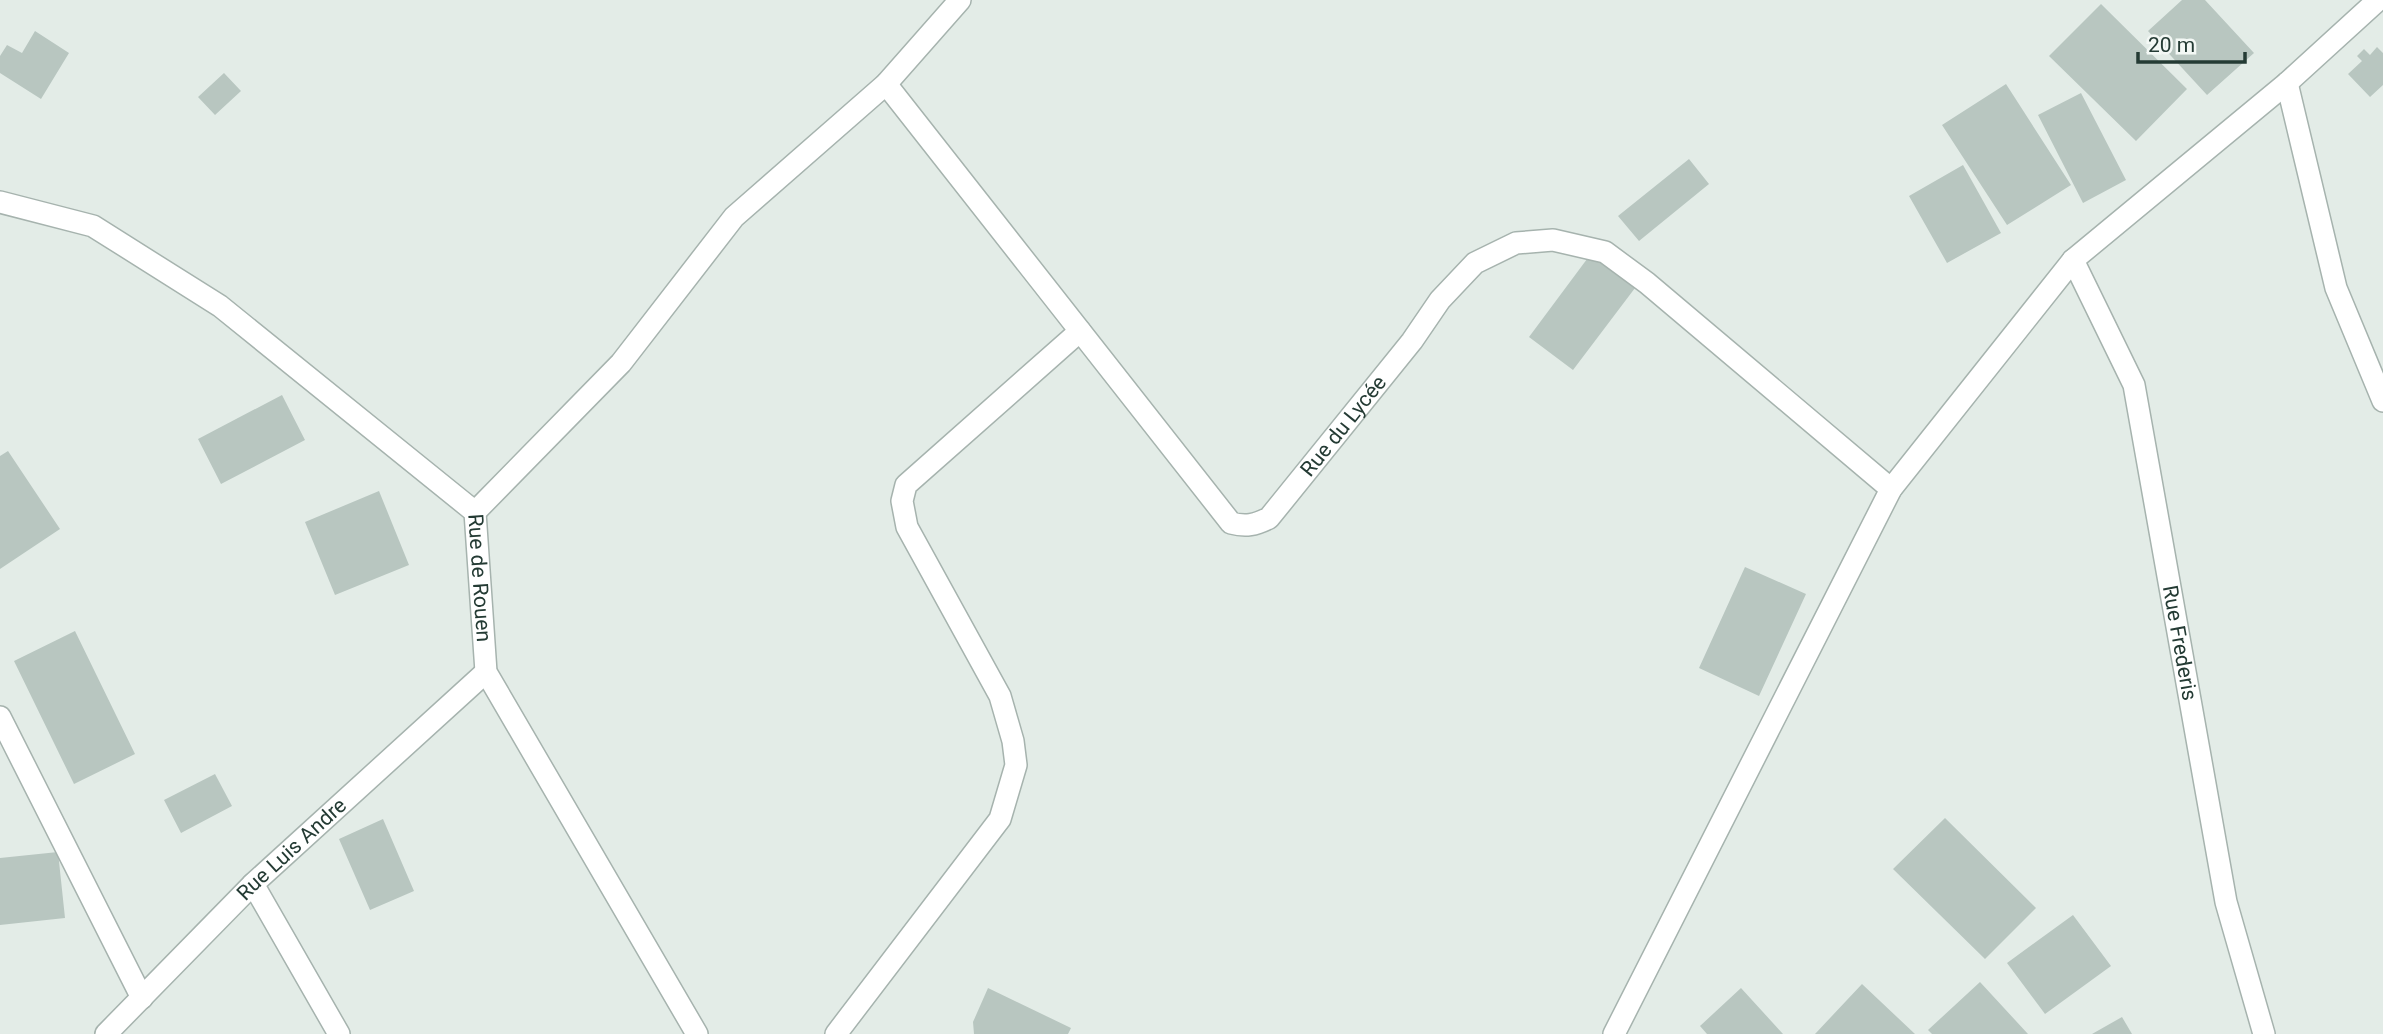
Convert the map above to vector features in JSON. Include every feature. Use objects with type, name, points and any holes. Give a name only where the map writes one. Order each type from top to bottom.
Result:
[{"type":"street","points":[[475,512],[621,363],[734,217],[886,84],[960,0]]},
{"type":"street","points":[[1614,1034],[1891,489],[2073,260],[2287,83],[2378,0]]},
{"type":"street","points":[[2287,83],[2336,288],[2383,401]]},
{"type":"street","name":"Rue du Lycée","points":[[886,84],[1231,523],[1245,527],[1269,518],[1412,341],[1440,300],[1475,264],[1516,243],[1553,240],[1605,252],[1891,489]]},
{"type":"street","name":"Rue de Rouen","points":[[0,202],[93,226],[220,306],[475,512],[486,672],[697,1034]]},
{"type":"street","name":"Rue Frederis","points":[[2073,260],[2134,385],[2226,901],[2264,1034]]},
{"type":"street","points":[[836,1034],[1000,820],[1016,765],[1013,741],[1000,696],[907,527],[902,501],[906,485],[1080,331]]},
{"type":"street","name":"Rue Luis Andre","points":[[107,1034],[253,884],[486,672]]},
{"type":"street","points":[[0,717],[142,998]]},
{"type":"street","points":[[253,884],[339,1034]]},
{"type":"building","points":[[2182,0],[2205,0],[2254,53],[2207,95],[2148,31]]},
{"type":"building","points":[[2101,4],[2187,89],[2136,141],[2049,56]]},
{"type":"building","points":[[35,31],[69,53],[41,99],[0,73],[0,56],[7,45],[22,53]]},
{"type":"building","points":[[2377,47],[2383,53],[2383,85],[2370,97],[2348,74],[2362,61],[2357,56],[2364,49],[2370,55]]},
{"type":"building","points":[[224,73],[241,91],[215,115],[198,97]]},
{"type":"building","points":[[2006,84],[2071,185],[2007,225],[1942,125]]},
{"type":"building","points":[[2081,93],[2126,180],[2083,203],[2038,115]]},
{"type":"building","points":[[1689,159],[1709,184],[1639,241],[1618,216]]},
{"type":"building","points":[[1963,165],[2001,233],[1947,263],[1909,196]]},
{"type":"building","points":[[1590,255],[1635,288],[1573,370],[1529,337]]},
{"type":"building","points":[[282,395],[305,440],[221,484],[198,439]]},
{"type":"building","points":[[8,451],[60,529],[0,569],[0,456]]},
{"type":"building","points":[[379,491],[409,565],[335,595],[305,522]]},
{"type":"building","points":[[1745,567],[1806,594],[1759,696],[1699,668]]},
{"type":"building","points":[[75,631],[135,754],[74,784],[14,661]]},
{"type":"building","points":[[215,774],[232,806],[181,833],[164,800]]},
{"type":"building","points":[[1945,818],[2036,908],[1985,959],[1893,869]]},
{"type":"building","points":[[383,819],[414,891],[370,910],[339,839]]},
{"type":"building","points":[[58,852],[65,918],[0,925],[0,858]]},
{"type":"building","points":[[2073,915],[2111,966],[2045,1014],[2007,963]]},
{"type":"building","points":[[1980,982],[2028,1034],[1932,1034],[1928,1030]]},
{"type":"building","points":[[1862,984],[1915,1034],[1815,1034]]},
{"type":"building","points":[[988,988],[1071,1028],[1068,1034],[974,1034],[973,1022]]},
{"type":"building","points":[[1741,988],[1783,1034],[1707,1034],[1700,1026]]},
{"type":"building","points":[[2122,1017],[2132,1034],[2092,1034]]}]
